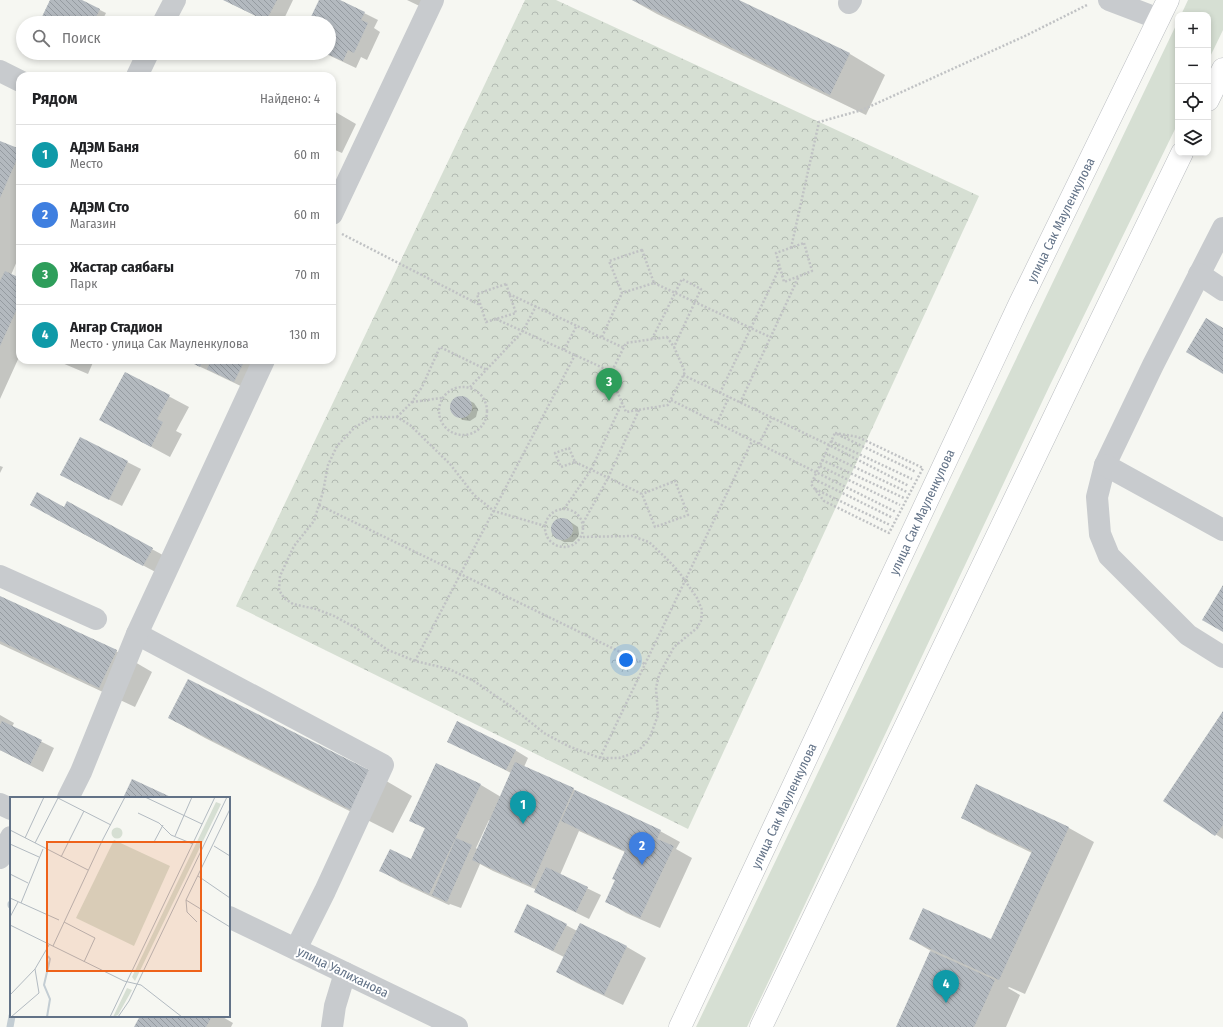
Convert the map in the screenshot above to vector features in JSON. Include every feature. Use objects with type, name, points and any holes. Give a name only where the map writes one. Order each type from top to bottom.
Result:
[{"type":"main road","name":"улица Сак Мауленкулова","points":[[680,1027],[1020,303],[1164,9]]},
{"type":"main road","points":[[1211,94],[1223,69]]},
{"type":"main road","points":[[761,1027],[1181,156]]},
{"type":"street","points":[[167,16],[175,0]]},
{"type":"street","points":[[336,223],[433,0]]},
{"type":"street","points":[[1100,2],[1164,9]]},
{"type":"street","points":[[139,72],[145,60]]},
{"type":"street","points":[[0,71],[16,79]]},
{"type":"street","points":[[1223,228],[1153,364],[1105,465],[1097,497],[1100,534],[1109,556],[1188,635],[1223,657]]},
{"type":"street","points":[[1199,274],[1223,290]]},
{"type":"street","points":[[68,797],[81,772],[137,634],[262,364]]},
{"type":"street","points":[[1105,465],[1223,530]]},
{"type":"street","points":[[0,576],[96,619]]},
{"type":"street","points":[[137,634],[383,765],[325,891],[296,949]]},
{"type":"street","points":[[0,804],[10,809]]},
{"type":"street","points":[[0,858],[10,839]]},
{"type":"street","name":"улица Уалиханова","points":[[230,917],[457,1027]]},
{"type":"street","points":[[332,1027],[335,1006],[345,973]]},
{"type":"path","points":[[791,248],[819,122],[862,110],[1100,2]]},
{"type":"path","points":[[336,223],[480,304]]},
{"type":"path","points":[[804,243],[812,271],[784,282],[780,267],[776,253],[804,243]]},
{"type":"path","points":[[602,337],[622,293],[609,261],[642,250],[654,283]]},
{"type":"path","points":[[720,393],[780,267]]},
{"type":"path","points":[[740,403],[799,276]]},
{"type":"path","points":[[652,339],[682,279],[701,289],[674,347]]},
{"type":"path","points":[[622,293],[654,283],[770,337]]},
{"type":"path","points":[[506,284],[516,313],[486,322],[480,304],[477,294],[506,284]]},
{"type":"path","points":[[509,294],[624,348]]},
{"type":"path","points":[[470,387],[523,331],[536,306]]},
{"type":"path","points":[[496,319],[612,372]]},
{"type":"path","points":[[564,350],[577,325]]},
{"type":"path","points":[[667,337],[674,347],[684,372],[683,375],[668,405],[626,412],[610,375],[626,343],[652,339],[667,337]]},
{"type":"path","points":[[397,417],[412,402],[422,387],[440,347],[487,370]]},
{"type":"path","points":[[415,661],[575,355]]},
{"type":"path","points":[[683,375],[913,487]]},
{"type":"path","points":[[462,386],[470,387],[477,391],[483,397],[486,404],[487,413],[481,427],[467,435],[458,435],[451,432],[440,421],[438,413],[442,398],[447,392],[462,386]]},
{"type":"path","points":[[412,402],[442,398]]},
{"type":"path","points":[[717,423],[729,398]]},
{"type":"path","points":[[671,400],[899,513]]},
{"type":"path","points":[[564,509],[591,470],[622,403]]},
{"type":"path","points":[[583,523],[576,513],[571,510],[564,509],[550,515],[545,526],[545,533],[552,544],[558,547],[572,546],[581,537],[583,523],[608,478],[639,410]]},
{"type":"path","points":[[545,526],[494,511],[474,495],[445,460],[410,425],[397,417],[373,417],[355,427],[337,446],[328,465],[323,492],[314,521],[294,546],[280,576],[278,590],[284,598],[293,604],[316,609],[334,616],[356,628],[388,650],[415,661],[449,669],[474,681],[509,705],[544,733],[568,746],[600,758],[619,758],[637,752],[650,737],[658,715],[656,688],[659,675],[674,646],[697,628],[701,621],[702,610],[697,598],[685,581],[668,560],[649,542],[632,536],[581,537]]},
{"type":"path","points":[[759,444],[772,418]]},
{"type":"path","points":[[834,433],[811,484],[824,501],[889,533]]},
{"type":"path","points":[[834,433],[858,437],[923,468]]},
{"type":"path","points":[[834,433],[920,474]]},
{"type":"path","points":[[600,758],[752,441]]},
{"type":"path","points":[[831,441],[916,481]]},
{"type":"path","points":[[575,462],[561,467],[555,453],[569,448],[575,462],[642,494],[655,527],[688,515],[675,481],[642,494]]},
{"type":"path","points":[[826,453],[910,493]]},
{"type":"path","points":[[822,460],[906,499]]},
{"type":"path","points":[[820,466],[902,506]]},
{"type":"path","points":[[813,479],[896,520]]},
{"type":"path","points":[[814,488],[892,526]]},
{"type":"path","points":[[319,505],[645,664]]},
{"type":"green space","points":[[525,0],[556,0],[979,196],[688,829],[236,606]]},
{"type":"green space","points":[[1188,0],[1223,0],[1223,30],[1211,55],[1211,12],[1182,12]]},
{"type":"green space","points":[[1175,27],[1175,129],[1050,385],[747,1027],[696,1027]]},
{"type":"building","points":[[50,0],[82,0],[100,9],[96,16],[42,16]]},
{"type":"building","points":[[223,0],[277,0],[269,16],[256,16]]},
{"type":"building","points":[[319,0],[340,0],[365,12],[361,20],[368,23],[354,53],[348,50],[343,61],[336,58],[336,16],[311,16]]},
{"type":"building","points":[[632,0],[739,0],[850,53],[830,95]]},
{"type":"building","points":[[0,141],[16,147],[16,161],[0,198]]},
{"type":"building","points":[[5,271],[16,276],[16,311],[0,346],[0,281]]},
{"type":"building","points":[[1206,318],[1223,328],[1223,374],[1186,352]]},
{"type":"building","points":[[194,364],[201,364],[200,367]]},
{"type":"building","points":[[209,364],[243,364],[234,382],[207,369]]},
{"type":"building","points":[[125,372],[170,395],[157,419],[163,422],[151,447],[99,420]]},
{"type":"building","points":[[461,396],[469,399],[472,407],[469,415],[461,418],[453,415],[450,407],[453,399]]},
{"type":"building","points":[[80,437],[128,461],[109,500],[60,475]]},
{"type":"building","points":[[37,492],[64,507],[67,501],[153,548],[143,566],[30,505]]},
{"type":"building","points":[[562,518],[570,521],[573,529],[570,537],[562,540],[554,537],[551,529],[554,521]]},
{"type":"building","points":[[1223,585],[1223,632],[1202,620]]},
{"type":"building","points":[[0,596],[117,650],[99,688],[0,641]]},
{"type":"building","points":[[188,679],[377,774],[357,813],[168,718]]},
{"type":"building","points":[[1223,711],[1223,825],[1215,836],[1163,801]]},
{"type":"building","points":[[2,721],[42,740],[30,765],[0,750],[0,725]]},
{"type":"building","points":[[457,721],[516,750],[506,770],[447,742]]},
{"type":"building","points":[[515,762],[574,788],[531,886],[472,860]]},
{"type":"building","points":[[436,763],[481,784],[429,894],[379,871],[390,849],[411,859],[425,828],[409,821]]},
{"type":"building","points":[[132,779],[171,797],[123,797]]},
{"type":"building","points":[[976,784],[1069,827],[999,980],[909,939],[923,908],[991,939],[1032,851],[961,818]]},
{"type":"building","points":[[575,790],[661,830],[657,839],[674,846],[640,918],[605,902],[615,880],[612,879],[625,851],[561,821]]},
{"type":"building","points":[[456,838],[472,845],[447,902],[432,895]]},
{"type":"building","points":[[546,867],[588,887],[576,912],[534,892]]},
{"type":"building","points":[[527,904],[567,924],[553,951],[514,932]]},
{"type":"building","points":[[580,923],[627,946],[604,995],[556,972]]},
{"type":"building","points":[[930,951],[995,980],[974,1027],[896,1027]]},
{"type":"building","points":[[139,1017],[211,1017],[206,1027],[134,1027]]},
{"type":"waterway","points":[[10,1027],[12,1017]]},
{"type":"place","name":"Жастар саябағы","points":[[609,401]]},
{"type":"place","name":"АДЭМ Баня","points":[[523,824]]},
{"type":"place","name":"АДЭМ Сто","points":[[642,865]]},
{"type":"place","name":"Ангар Стадион","points":[[946,1003]]}]
